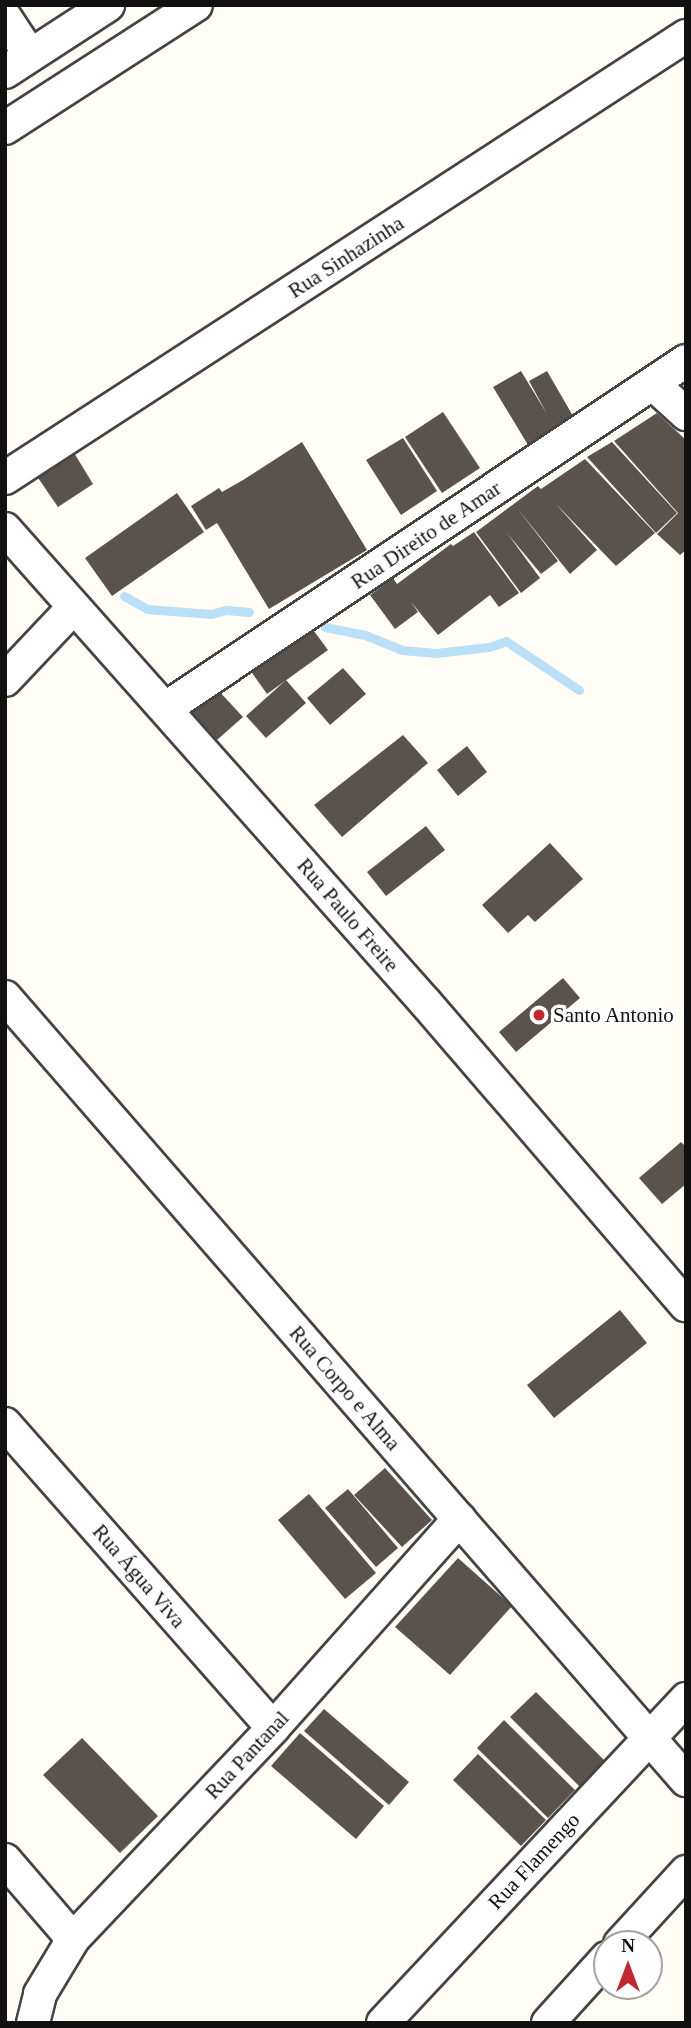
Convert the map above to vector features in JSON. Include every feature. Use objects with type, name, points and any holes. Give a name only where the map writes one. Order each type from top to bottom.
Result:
[{"type":"street","points":[[5,17],[18,63],[108,5]]},
{"type":"street","points":[[5,128],[196,5]]},
{"type":"street","name":"Rua Sinhazinha","points":[[5,478],[686,36]]},
{"type":"street","name":"Rua Direito de Amar","points":[[166,708],[686,361]]},
{"type":"street","points":[[653,384],[686,414]]},
{"type":"street","name":"Rua Paulo Freire","points":[[5,529],[682,1292]]},
{"type":"street","points":[[5,680],[73,608]]},
{"type":"street","name":"Rua Corpo e Alma","points":[[5,997],[686,1780]]},
{"type":"street","name":"Rua Água Viva","points":[[5,1424],[273,1728]]},
{"type":"street","name":"Rua Pantanal","points":[[37,2008],[73,1939],[273,1728],[459,1519]]},
{"type":"street","name":"Rua Flamengo","points":[[383,2023],[686,1699]]},
{"type":"street","points":[[5,1860],[73,1939]]},
{"type":"street","points":[[633,1930],[686,1872]]},
{"type":"street","points":[[548,2023],[593,1973]]},
{"type":"building","points":[[521,371],[547,414],[529,381],[547,371],[573,416],[528,445],[493,387]]},
{"type":"building","points":[[443,412],[480,468],[442,493],[405,437]]},
{"type":"building","points":[[657,413],[686,440],[686,550],[680,555],[657,534],[678,513],[614,441]]},
{"type":"building","points":[[403,438],[437,491],[401,515],[366,460]]},
{"type":"building","points":[[302,442],[367,550],[269,609],[217,523],[206,530],[191,506],[219,488],[222,492],[243,480]]},
{"type":"building","points":[[612,442],[677,513],[656,533],[587,457]]},
{"type":"building","points":[[71,448],[93,484],[58,507],[34,472]]},
{"type":"building","points":[[585,459],[655,533],[616,566],[555,503],[597,550],[570,574],[517,508],[558,561],[541,574],[507,533],[540,578],[521,593],[476,532],[538,486],[541,489]]},
{"type":"building","points":[[177,493],[204,532],[112,596],[85,558]]},
{"type":"building","points":[[474,532],[519,593],[499,607],[490,595],[438,635],[411,602],[418,612],[395,629],[370,595],[393,578],[397,584],[451,544],[453,546]]},
{"type":"building","points":[[311,627],[328,650],[267,694],[250,670]]},
{"type":"building","points":[[343,668],[366,694],[330,725],[307,698]]},
{"type":"building","points":[[286,680],[306,703],[266,738],[246,716]]},
{"type":"building","points":[[217,689],[243,717],[217,740],[192,713]]},
{"type":"building","points":[[403,735],[428,763],[342,837],[314,805]]},
{"type":"building","points":[[467,746],[487,772],[458,796],[437,770]]},
{"type":"building","points":[[426,826],[445,850],[386,896],[367,872]]},
{"type":"building","points":[[550,843],[583,879],[535,922],[528,915],[508,933],[482,905]]},
{"type":"building","name":"Santo Antonio","points":[[563,978],[580,998],[516,1052],[499,1032]]},
{"type":"building","points":[[681,1142],[686,1147],[686,1184],[662,1204],[639,1178]]},
{"type":"building","points":[[620,1310],[647,1343],[554,1418],[527,1385]]},
{"type":"building","points":[[385,1468],[432,1520],[402,1547],[354,1495]]},
{"type":"building","points":[[348,1489],[398,1548],[376,1567],[325,1508]]},
{"type":"building","points":[[309,1494],[376,1573],[345,1599],[278,1520]]},
{"type":"building","points":[[458,1558],[512,1606],[450,1675],[395,1627]]},
{"type":"building","points":[[536,1692],[606,1762],[580,1787],[510,1717]]},
{"type":"building","points":[[324,1709],[409,1782],[389,1805],[304,1731]]},
{"type":"building","points":[[504,1720],[575,1790],[548,1818],[477,1748]]},
{"type":"building","points":[[300,1733],[384,1806],[356,1839],[271,1766]]},
{"type":"building","points":[[82,1738],[158,1816],[120,1853],[43,1775]]},
{"type":"building","points":[[478,1754],[546,1820],[521,1846],[453,1780]]},
{"type":"waterway","points":[[124,596],[147,609],[211,614],[226,610],[249,612]]},
{"type":"waterway","points":[[325,627],[365,635],[402,650],[436,653],[489,647],[506,641],[579,690]]},
{"type":"place","name":"Santo Antonio","points":[[539,1015]]}]
